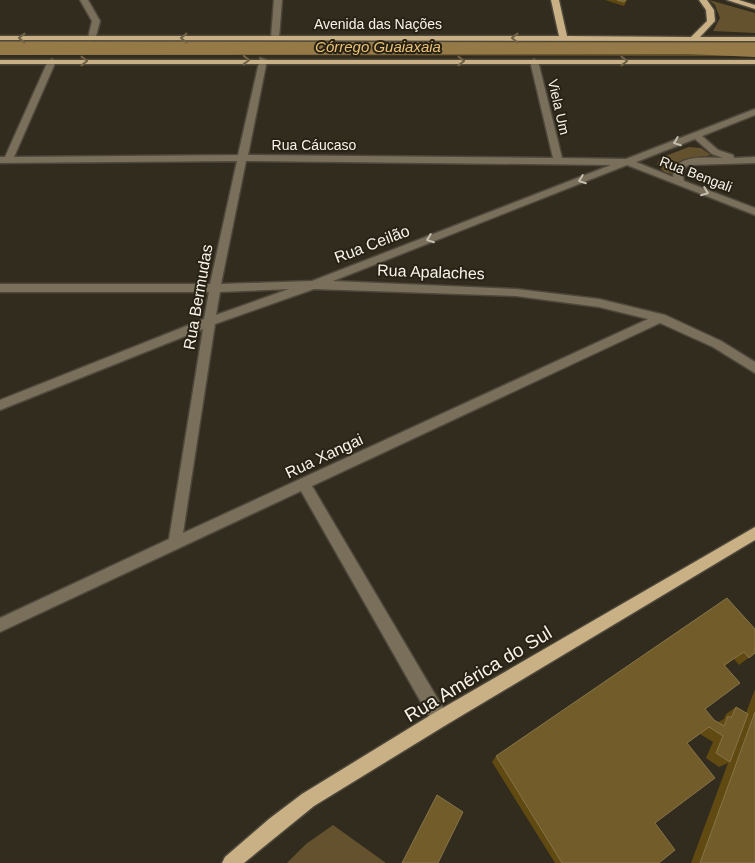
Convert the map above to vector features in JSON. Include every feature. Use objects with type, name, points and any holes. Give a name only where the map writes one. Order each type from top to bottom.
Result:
[{"type":"main road","points":[[555,0],[563,38]]},
{"type":"main road","points":[[695,37],[711,21],[710,10],[703,0]]},
{"type":"main road","points":[[731,0],[755,7]]},
{"type":"main road","name":"Avenida das Nações","points":[[0,38],[695,37],[755,39]]},
{"type":"main road","points":[[0,62],[263,60],[755,62]]},
{"type":"main road","name":"Rua América do Sul","points":[[232,863],[275,825],[308,800],[440,719],[755,534]]},
{"type":"street","points":[[84,0],[96,21],[92,38]]},
{"type":"street","points":[[275,38],[278,0]]},
{"type":"street","name":"Rua Bermudas","points":[[175,542],[214,288],[263,60]]},
{"type":"street","points":[[4,160],[52,61]]},
{"type":"street","name":"Viela Um","points":[[534,61],[558,160]]},
{"type":"street","name":"Rua Ceilão","points":[[0,405],[209,322],[313,285],[755,112]]},
{"type":"street","points":[[696,135],[714,152],[740,159]]},
{"type":"street","name":"Rua Cáucaso","points":[[4,160],[243,158],[627,162]]},
{"type":"street","points":[[680,183],[678,172],[680,167],[687,162],[755,160]]},
{"type":"street","name":"Rua Bengali","points":[[627,162],[755,212]]},
{"type":"street","name":"Rua Apalaches","points":[[0,288],[214,288],[313,285],[486,290],[550,295],[595,301],[661,318],[715,342],[755,368]]},
{"type":"street","name":"Rua Xangai","points":[[0,625],[175,542],[304,485],[661,318]]},
{"type":"street","points":[[304,485],[440,719]]},
{"type":"shaded area","points":[[709,0],[755,13],[755,33],[713,31],[720,18],[715,5]]},
{"type":"shaded area","points":[[240,49],[239,55],[0,55],[0,50]]},
{"type":"shaded area","points":[[246,49],[690,49],[755,52],[755,56],[245,55]]},
{"type":"shaded area","points":[[689,147],[701,148],[711,155],[682,160],[674,168],[672,174],[664,172],[657,164],[660,158]]},
{"type":"shaded area","points":[[333,825],[386,863],[287,863],[306,844]]},
{"type":"building","points":[[727,598],[755,629],[755,653],[749,658],[744,652],[724,665],[740,683],[705,709],[714,720],[724,726],[728,716],[731,718],[736,707],[748,714],[730,762],[716,753],[723,736],[709,727],[687,743],[715,778],[655,823],[675,850],[659,863],[562,863],[496,756]]},
{"type":"building","points":[[755,712],[755,863],[700,863]]},
{"type":"building","points":[[437,795],[463,812],[438,863],[402,863]]},
{"type":"waterway","name":"Córrego Guaiaxaia","points":[[0,47],[689,46],[755,49]]}]
